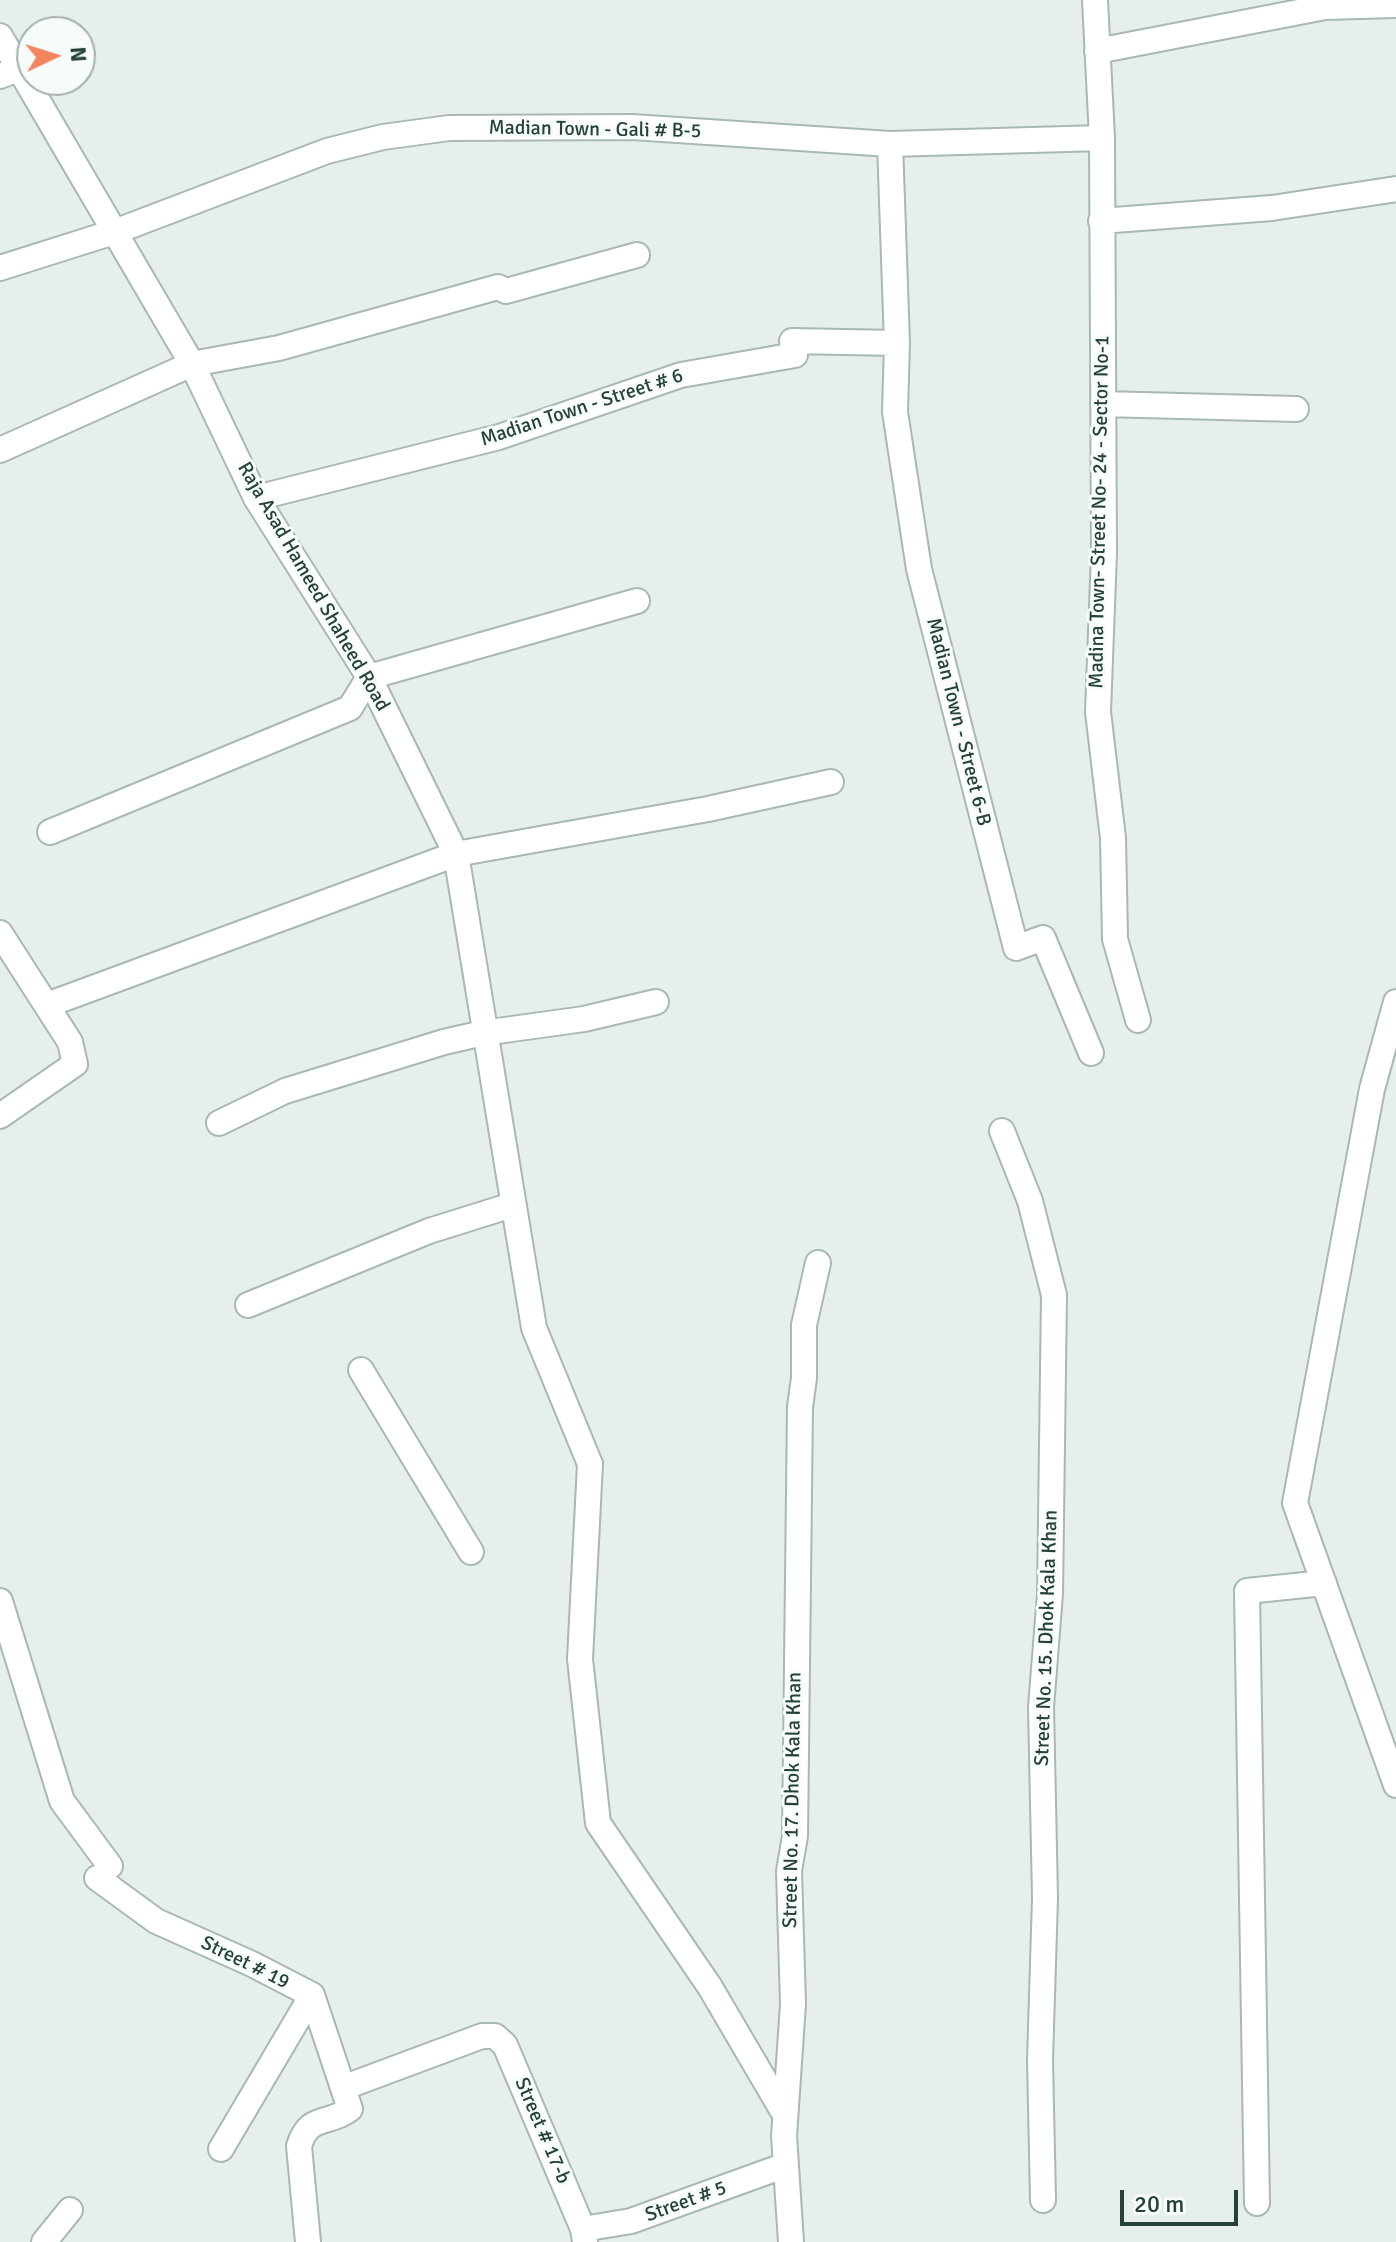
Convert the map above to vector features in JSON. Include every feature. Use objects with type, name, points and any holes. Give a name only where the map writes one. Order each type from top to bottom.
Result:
[{"type":"street","name":"Madina Town- Street No- 24 - Sector No-1","points":[[1095,0],[1102,138],[1104,553],[1098,712],[1113,838],[1115,939],[1138,1020]]},
{"type":"street","points":[[1097,51],[1325,7],[1396,5]]},
{"type":"street","name":"Raja Asad Hameed Shaheed Road","points":[[0,36],[11,72],[117,231],[192,364],[256,498],[369,677],[456,854],[483,1033],[534,1328],[590,1464],[580,1659],[598,1823],[710,1987],[785,2115]]},
{"type":"street","name":"Madian Town - Gali # B-5","points":[[0,268],[117,231],[327,151],[383,137],[449,128],[632,127],[890,144]]},
{"type":"street","points":[[897,343],[890,144],[1102,138]]},
{"type":"street","points":[[1101,221],[1272,208],[1396,189]]},
{"type":"street","points":[[0,450],[192,364],[279,348],[498,287],[506,291],[637,255]]},
{"type":"street","name":"Madian Town - Street # 6","points":[[256,498],[499,437],[681,375],[795,355],[792,341],[897,343]]},
{"type":"street","name":"Madian Town - Street 6-B","points":[[897,343],[895,412],[919,569],[1016,948],[1043,938],[1091,1053]]},
{"type":"street","points":[[1103,404],[1296,409]]},
{"type":"street","points":[[50,832],[350,708],[369,677],[637,601]]},
{"type":"street","points":[[47,1005],[456,854],[708,809],[831,782]]},
{"type":"street","points":[[0,933],[70,1042],[75,1064],[0,1116]]},
{"type":"street","points":[[219,1123],[285,1091],[329,1076],[483,1033],[584,1019],[656,1002]]},
{"type":"street","points":[[1396,1002],[1372,1089],[1295,1503],[1396,1785]]},
{"type":"street","name":"Street No. 15. Dhok Kala Khan","points":[[1002,1131],[1030,1201],[1054,1295],[1050,1594],[1041,1707],[1045,1898],[1041,1929],[1044,1999],[1040,2060],[1043,2200]]},
{"type":"street","points":[[248,1305],[429,1231],[512,1205]]},
{"type":"street","name":"Street No. 17. Dhok Kala Khan","points":[[791,2242],[785,2115],[793,2004],[788,1916],[789,1871],[795,1836],[799,1421],[804,1325],[818,1263]]},
{"type":"street","points":[[361,1370],[471,1552]]},
{"type":"street","points":[[1257,2203],[1247,1591],[1324,1583]]},
{"type":"street","name":"Street # 19","points":[[0,1601],[62,1801],[104,1872],[156,1921],[312,1995],[345,2087]]},
{"type":"street","points":[[221,2149],[312,1995]]},
{"type":"street","name":"Street # 17-b","points":[[345,2087],[482,2036],[495,2036],[505,2045],[584,2236]]},
{"type":"street","points":[[308,2242],[299,2146],[304,2132],[312,2123],[348,2112],[345,2087]]},
{"type":"street","name":"Street # 5","points":[[584,2236],[786,2165]]},
{"type":"street","points":[[44,2242],[70,2210]]}]
